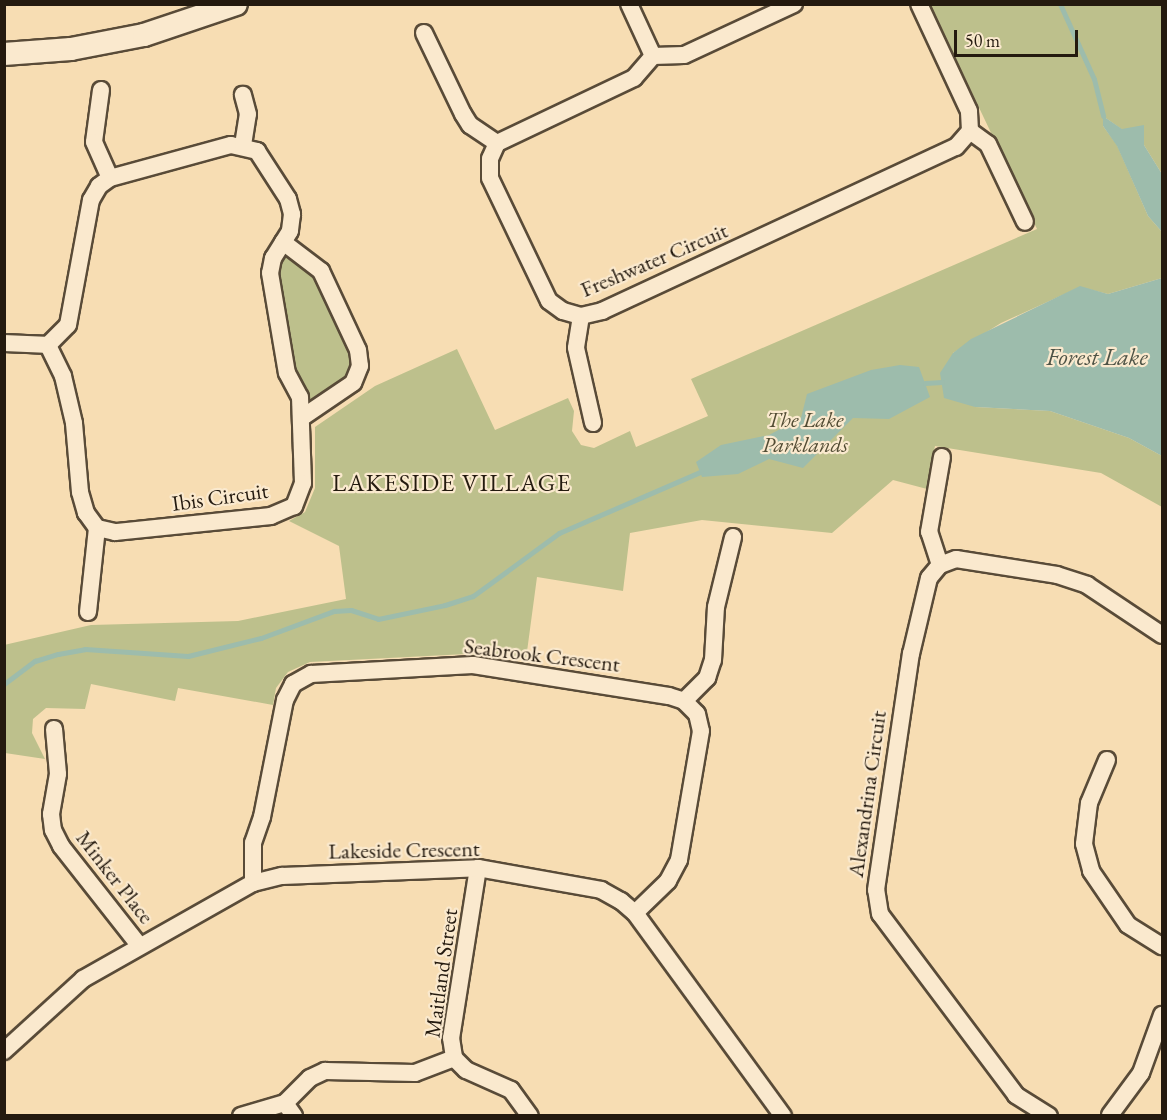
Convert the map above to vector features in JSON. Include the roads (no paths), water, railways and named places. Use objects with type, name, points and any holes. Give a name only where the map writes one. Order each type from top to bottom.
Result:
[{"type":"street","points":[[4,54],[71,50],[144,35],[236,4]]},
{"type":"street","points":[[629,4],[653,56]]},
{"type":"street","points":[[424,33],[470,125],[497,143],[634,78],[653,56],[684,55],[794,4]]},
{"type":"street","points":[[919,4],[969,111],[970,131],[988,144],[1025,222]]},
{"type":"street","points":[[101,90],[94,142],[110,178]]},
{"type":"street","points":[[4,343],[48,345],[68,325],[91,200],[99,186],[110,178],[231,145],[243,145],[248,114],[243,95]]},
{"type":"street","name":"Freshwater Circuit","points":[[497,143],[490,159],[490,178],[549,301],[562,311],[581,316],[602,311],[956,147],[970,131]]},
{"type":"street","name":"Ibis Circuit","points":[[97,528],[115,532],[272,516],[294,506],[303,483],[303,417],[300,397],[287,373],[270,273],[273,258],[290,231],[292,213],[288,199],[257,152],[243,145]]},
{"type":"street","points":[[283,242],[321,271],[358,350],[360,366],[353,382],[303,417]]},
{"type":"street","points":[[581,316],[576,348],[593,423]]},
{"type":"street","points":[[48,345],[63,376],[74,423],[80,492],[86,513],[97,528],[88,612]]},
{"type":"street","points":[[942,457],[929,532],[940,565],[956,559],[1057,575],[1087,585],[1162,635]]},
{"type":"street","points":[[635,913],[668,880],[679,860],[701,731],[697,714],[684,701],[707,678],[713,660],[716,607],[733,537]]},
{"type":"street","name":"Alexandrina Circuit","points":[[940,565],[929,578],[911,654],[876,890],[880,914],[1016,1095],[1049,1116]]},
{"type":"street","name":"Seabrook Crescent","points":[[253,883],[253,843],[262,817],[285,700],[293,684],[311,674],[472,665],[684,701]]},
{"type":"street","name":"Minker Place","points":[[54,729],[58,774],[51,814],[53,830],[61,846],[139,945]]},
{"type":"street","points":[[1107,760],[1089,803],[1084,844],[1091,871],[1128,925],[1150,942],[1162,946]]},
{"type":"street","name":"Lakeside Crescent","points":[[4,1051],[64,994],[139,945],[253,883],[282,876],[478,868],[601,890],[635,913],[783,1116]]},
{"type":"street","name":"Maitland Street","points":[[478,868],[451,1038],[453,1058],[466,1070],[511,1090],[530,1116]]},
{"type":"street","points":[[1093,1116],[1110,1115],[1141,1073],[1162,1015]]},
{"type":"street","points":[[241,1116],[289,1109],[310,1077],[325,1071],[415,1073],[453,1058]]},
{"type":"water","points":[[1103,116],[1122,129],[1144,125],[1144,145],[1162,174],[1162,232],[1148,216],[1117,146],[1103,126]]},
{"type":"water","name":"Forest Lake","points":[[1162,278],[1162,456],[1129,438],[1050,411],[975,407],[944,398],[940,373],[953,353],[971,339],[1080,286],[1108,294]]},
{"type":"water","points":[[900,365],[919,367],[930,397],[889,419],[853,418],[803,468],[769,459],[738,474],[702,477],[696,462],[721,445],[769,435],[801,418],[807,394],[871,370]]},
{"type":"waterway","points":[[1060,4],[1094,79],[1103,116]]},
{"type":"waterway","points":[[925,383],[942,382]]},
{"type":"waterway","points":[[4,684],[35,661],[85,649],[188,656],[261,638],[334,611],[351,610],[378,619],[445,605],[473,596],[559,533],[700,472]]},
{"type":"district","name":"LAKESIDE VILLAGE","points":[[452,483]]},
{"type":"park label","name":"The Lake Parklands","points":[[805,432]]}]
